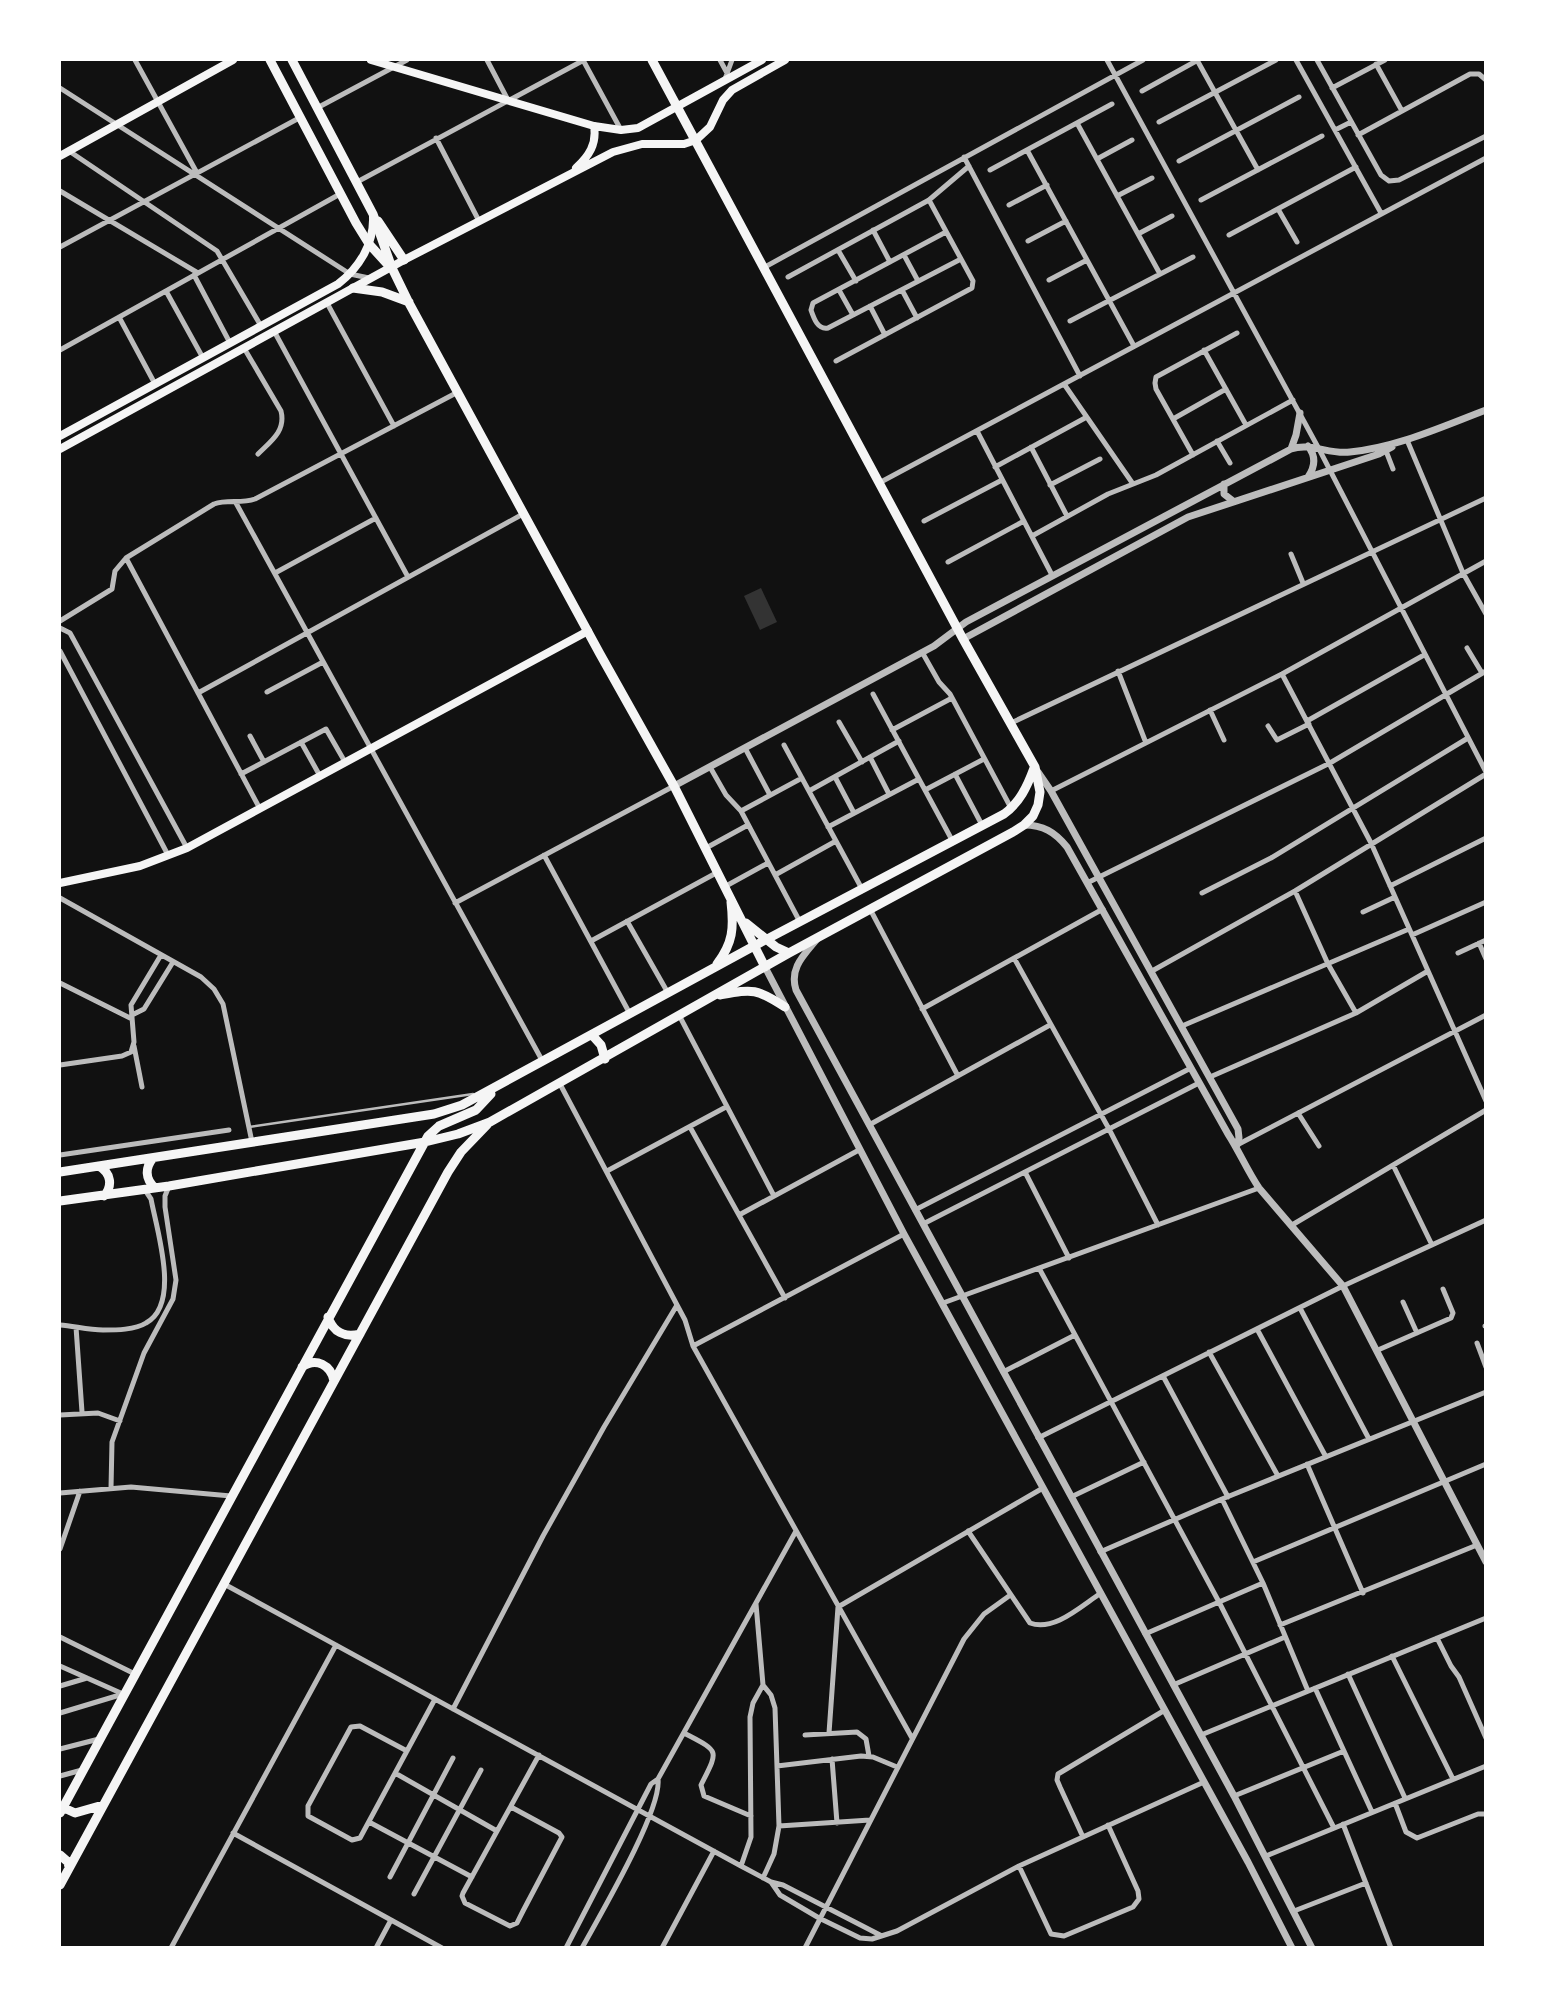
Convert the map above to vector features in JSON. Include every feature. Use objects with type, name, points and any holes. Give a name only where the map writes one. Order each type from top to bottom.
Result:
[{"type":"main road","points":[[60,156],[233,60]]},
{"type":"main road","points":[[270,60],[369,244],[391,268]]},
{"type":"main road","points":[[294,60],[373,214],[404,260]]},
{"type":"main road","points":[[371,60],[393,63],[594,126],[621,131],[646,125],[726,76],[762,60]]},
{"type":"main road","points":[[60,1202],[425,1142],[490,1122],[789,953],[1024,825],[1033,816],[1040,792],[1035,767],[957,628],[652,60]]},
{"type":"main road","points":[[60,449],[404,260],[622,148],[696,141],[710,127],[723,100],[732,90],[785,60]]},
{"type":"main road","points":[[569,175],[591,151],[595,138],[594,126]]},
{"type":"main road","points":[[60,436],[338,284],[350,274],[369,244],[373,214]]},
{"type":"main road","points":[[373,214],[391,268],[674,786],[765,967]]},
{"type":"main road","points":[[353,288],[382,292],[410,303]]},
{"type":"main road","points":[[60,883],[126,870],[187,848],[587,631]]},
{"type":"main road","points":[[60,1172],[450,1110],[484,1095],[766,939],[982,825],[1014,806],[1025,792],[1035,767]]},
{"type":"main road","points":[[1014,806],[1027,806],[1033,816]]},
{"type":"main road","points":[[714,968],[732,941],[727,890]]},
{"type":"main road","points":[[742,919],[766,939],[789,953]]},
{"type":"main road","points":[[712,997],[755,991],[765,993],[785,1006]]},
{"type":"main road","points":[[592,1035],[601,1045],[605,1059]]},
{"type":"main road","points":[[103,1805],[75,1813],[61,1810],[431,1132],[476,1110],[497,1087]]},
{"type":"main road","points":[[60,1885],[454,1162],[490,1122]]},
{"type":"main road","points":[[150,1189],[147,1176],[148,1166],[153,1158]]},
{"type":"main road","points":[[99,1166],[106,1171],[110,1180],[109,1189],[104,1196]]},
{"type":"main road","points":[[328,1318],[333,1328],[342,1334],[359,1334]]},
{"type":"main road","points":[[300,1368],[309,1363],[321,1363],[330,1370],[334,1381]]},
{"type":"main road","points":[[60,1855],[68,1862],[69,1867]]},
{"type":"street","points":[[135,60],[196,173]]},
{"type":"street","points":[[317,108],[393,63],[407,60]]},
{"type":"street","points":[[487,60],[508,100]]},
{"type":"street","points":[[357,182],[583,60],[621,131]]},
{"type":"street","points":[[720,60],[726,76]]},
{"type":"street","points":[[726,76],[732,60]]},
{"type":"street","points":[[1107,60],[1300,413],[1486,773],[1294,891],[1152,971]]},
{"type":"street","points":[[763,268],[1143,60]]},
{"type":"street","points":[[1142,91],[1198,60],[1258,170]]},
{"type":"street","points":[[1159,122],[1276,60]]},
{"type":"street","points":[[1296,60],[1381,213]]},
{"type":"street","points":[[1317,60],[1381,175],[1392,182],[1486,136]]},
{"type":"street","points":[[1332,88],[1385,60]]},
{"type":"street","points":[[1376,64],[1402,111]]},
{"type":"street","points":[[1358,135],[1470,74],[1479,74],[1486,80]]},
{"type":"street","points":[[60,88],[350,274],[373,278]]},
{"type":"street","points":[[1180,161],[1299,97]]},
{"type":"street","points":[[990,170],[1112,104]]},
{"type":"street","points":[[60,247],[301,117]]},
{"type":"street","points":[[1335,130],[1351,122]]},
{"type":"street","points":[[1077,123],[1160,274]]},
{"type":"street","points":[[1201,200],[1322,136]]},
{"type":"street","points":[[436,138],[479,221]]},
{"type":"street","points":[[1097,159],[1132,140]]},
{"type":"street","points":[[1027,150],[1134,346]]},
{"type":"street","points":[[69,151],[214,249],[223,259],[265,324],[275,332],[408,577]]},
{"type":"street","points":[[964,158],[1080,376]]},
{"type":"street","points":[[879,483],[1486,158]]},
{"type":"street","points":[[788,277],[929,200],[969,166]]},
{"type":"street","points":[[1229,235],[1356,167]]},
{"type":"street","points":[[1117,196],[1152,178]]},
{"type":"street","points":[[1009,205],[1046,185]]},
{"type":"street","points":[[60,191],[196,274],[230,343]]},
{"type":"street","points":[[60,350],[341,194]]},
{"type":"street","points":[[836,360],[972,288],[973,281],[929,200]]},
{"type":"street","points":[[1278,209],[1297,242]]},
{"type":"street","points":[[1138,234],[1172,216]]},
{"type":"street","points":[[1028,241],[1066,222]]},
{"type":"street","points":[[873,230],[890,262]]},
{"type":"street","points":[[946,232],[812,305],[811,313],[818,325],[828,328],[961,259]]},
{"type":"street","points":[[60,238],[67,243]]},
{"type":"street","points":[[838,250],[856,281]]},
{"type":"street","points":[[904,255],[918,281]]},
{"type":"street","points":[[1070,321],[1194,257]]},
{"type":"street","points":[[1049,280],[1087,260]]},
{"type":"street","points":[[839,290],[853,315]]},
{"type":"street","points":[[902,290],[917,318]]},
{"type":"street","points":[[166,291],[203,358]]},
{"type":"street","points":[[327,303],[394,426]]},
{"type":"street","points":[[870,306],[885,335]]},
{"type":"street","points":[[119,317],[155,384]]},
{"type":"street","points":[[1193,454],[1156,388],[1156,377],[1237,333]]},
{"type":"street","points":[[244,348],[282,416],[279,433],[258,454]]},
{"type":"street","points":[[1204,350],[1246,425]]},
{"type":"street","points":[[1064,384],[1133,484]]},
{"type":"street","points":[[1173,419],[1226,389]]},
{"type":"street","points":[[60,621],[112,589],[115,571],[126,558],[214,504],[255,499],[458,392]]},
{"type":"street","points":[[1032,536],[1108,494],[1149,479],[1293,400]]},
{"type":"street","points":[[963,639],[1182,520],[1386,451],[1407,440],[1486,410]]},
{"type":"street","points":[[1291,449],[1300,413]]},
{"type":"street","points":[[995,467],[1085,418]]},
{"type":"street","points":[[977,431],[1052,575]]},
{"type":"street","points":[[1407,440],[1463,573],[1486,614]]},
{"type":"street","points":[[1217,441],[1230,463]]},
{"type":"street","points":[[455,903],[922,652],[957,628],[1052,575],[1291,449],[1308,446],[1342,453],[1395,445]]},
{"type":"street","points":[[1308,446],[1314,460],[1308,478]]},
{"type":"street","points":[[1031,447],[1067,516]]},
{"type":"street","points":[[1386,451],[1392,469]]},
{"type":"street","points":[[1050,485],[1100,459]]},
{"type":"street","points":[[924,521],[1002,480]]},
{"type":"street","points":[[1224,484],[1224,494],[1233,501]]},
{"type":"street","points":[[1010,723],[1486,498]]},
{"type":"street","points":[[236,503],[543,1062]]},
{"type":"street","points":[[198,693],[524,513]]},
{"type":"street","points":[[275,573],[376,518]]},
{"type":"street","points":[[948,562],[1024,521]]},
{"type":"street","points":[[1291,554],[1303,583]]},
{"type":"street","points":[[126,558],[260,809]]},
{"type":"street","points":[[1051,791],[1282,674],[1486,561]]},
{"type":"street","points":[[60,628],[70,634],[187,848]]},
{"type":"street","points":[[1087,883],[1330,763],[1484,672],[1468,648]]},
{"type":"street","points":[[60,651],[169,856]]},
{"type":"street","points":[[922,652],[939,682],[952,698],[984,759],[1014,806]]},
{"type":"street","points":[[1268,726],[1277,740],[1424,655]]},
{"type":"street","points":[[267,692],[323,662]]},
{"type":"street","points":[[1118,671],[1146,743]]},
{"type":"street","points":[[1282,674],[1371,843],[1486,1101]]},
{"type":"street","points":[[873,694],[952,841]]},
{"type":"street","points":[[892,730],[952,698]]},
{"type":"street","points":[[1210,710],[1224,740]]},
{"type":"street","points":[[839,722],[862,762]]},
{"type":"street","points":[[241,774],[326,729],[345,762]]},
{"type":"street","points":[[250,736],[264,762]]},
{"type":"street","points":[[1202,893],[1276,855],[1468,738]]},
{"type":"street","points":[[809,791],[899,741]]},
{"type":"street","points":[[301,742],[320,776]]},
{"type":"street","points":[[784,745],[862,889]]},
{"type":"street","points":[[745,748],[770,795]]},
{"type":"street","points":[[870,757],[889,794]]},
{"type":"street","points":[[925,790],[984,759]]},
{"type":"street","points":[[710,767],[728,797],[741,811],[800,922]]},
{"type":"street","points":[[1035,767],[1152,971],[1238,1129],[1237,1145]]},
{"type":"street","points":[[956,774],[982,825]]},
{"type":"street","points":[[835,777],[854,813]]},
{"type":"street","points":[[741,811],[802,778]]},
{"type":"street","points":[[828,827],[919,779]]},
{"type":"street","points":[[706,848],[748,825]]},
{"type":"street","points":[[1024,825],[1048,829],[1059,836],[1067,847],[1229,1137],[1237,1145],[1244,1165],[1259,1188],[1343,1286],[1486,1562]]},
{"type":"street","points":[[1390,886],[1486,838]]},
{"type":"street","points":[[775,875],[836,841]]},
{"type":"street","points":[[544,855],[630,1014]]},
{"type":"street","points":[[727,890],[768,863]]},
{"type":"street","points":[[592,941],[719,872]]},
{"type":"street","points":[[1294,891],[1328,964],[1356,1013]]},
{"type":"street","points":[[1363,912],[1395,897]]},
{"type":"street","points":[[60,898],[208,982],[223,1004],[252,1142]]},
{"type":"street","points":[[1182,1026],[1328,964],[1486,902]]},
{"type":"street","points":[[870,909],[958,1076]]},
{"type":"street","points":[[922,1009],[1102,909]]},
{"type":"street","points":[[627,921],[668,993]]},
{"type":"street","points":[[819,937],[796,965],[794,982],[1002,1372],[1234,1796],[1312,1948]]},
{"type":"street","points":[[1458,953],[1482,942],[1486,959]]},
{"type":"street","points":[[142,1087],[134,1046],[132,1002],[161,955]]},
{"type":"street","points":[[1014,958],[1101,1114],[1158,1224]]},
{"type":"street","points":[[132,1017],[144,1009],[173,962]]},
{"type":"street","points":[[765,967],[904,1234],[1292,1948]]},
{"type":"street","points":[[1210,1077],[1356,1013],[1428,971]]},
{"type":"street","points":[[60,983],[132,1017]]},
{"type":"street","points":[[678,1015],[774,1196]]},
{"type":"street","points":[[1237,1145],[1486,1015]]},
{"type":"street","points":[[869,1125],[1050,1025]]},
{"type":"street","points":[[60,1065],[122,1056],[131,1052],[134,1046]]},
{"type":"street","points":[[915,1210],[1191,1068]]},
{"type":"street","points":[[923,1224],[1199,1083]]},
{"type":"street","points":[[560,1084],[685,1320],[693,1346],[912,1738]]},
{"type":"street","points":[[607,1171],[726,1107]]},
{"type":"street","points":[[1293,1225],[1486,1110]]},
{"type":"street","points":[[1298,1113],[1319,1146]]},
{"type":"street","points":[[690,1127],[785,1298]]},
{"type":"street","points":[[60,1155],[229,1130]]},
{"type":"street","points":[[739,1215],[859,1150]]},
{"type":"street","points":[[1393,1165],[1432,1245]]},
{"type":"street","points":[[1025,1172],[1069,1258]]},
{"type":"street","points":[[111,1488],[112,1442],[144,1353],[173,1299],[176,1286],[165,1207],[169,1186]]},
{"type":"street","points":[[943,1303],[1259,1188]]},
{"type":"street","points":[[60,1325],[102,1330],[136,1327],[147,1323],[155,1315],[165,1296],[166,1282],[150,1189]]},
{"type":"street","points":[[1038,1438],[1343,1286],[1486,1220]]},
{"type":"street","points":[[693,1346],[904,1234]]},
{"type":"street","points":[[1039,1268],[1219,1602],[1334,1828]]},
{"type":"street","points":[[1378,1350],[1453,1317],[1443,1289]]},
{"type":"street","points":[[1403,1302],[1417,1333]]},
{"type":"street","points":[[453,1709],[543,1536],[677,1305]]},
{"type":"street","points":[[1300,1308],[1369,1439]]},
{"type":"street","points":[[155,1315],[162,1321]]},
{"type":"street","points":[[76,1327],[82,1412]]},
{"type":"street","points":[[1257,1329],[1326,1457]]},
{"type":"street","points":[[1002,1372],[1075,1335]]},
{"type":"street","points":[[1477,1342],[1486,1367]]},
{"type":"street","points":[[1209,1352],[1278,1476]]},
{"type":"street","points":[[1163,1376],[1225,1498],[1285,1637],[1373,1812]]},
{"type":"street","points":[[1100,1552],[1486,1392]]},
{"type":"street","points":[[60,1415],[98,1412],[120,1421]]},
{"type":"street","points":[[1070,1497],[1143,1462]]},
{"type":"street","points":[[1307,1464],[1363,1593]]},
{"type":"street","points":[[1253,1562],[1486,1464]]},
{"type":"street","points":[[60,1493],[111,1488],[149,1488],[231,1496]]},
{"type":"street","points":[[838,1607],[1043,1488]]},
{"type":"street","points":[[60,1549],[80,1491]]},
{"type":"street","points":[[566,1948],[638,1809],[652,1784],[658,1779],[796,1531]]},
{"type":"street","points":[[968,1531],[1009,1596],[1030,1623],[1039,1627],[1051,1624],[1101,1593]]},
{"type":"street","points":[[1280,1625],[1477,1545]]},
{"type":"street","points":[[224,1584],[714,1852],[880,1935]]},
{"type":"street","points":[[1145,1634],[1263,1584]]},
{"type":"street","points":[[805,1948],[970,1630],[984,1614],[1009,1596]]},
{"type":"street","points":[[756,1603],[763,1685],[775,1708],[779,1826],[775,1854],[763,1878]]},
{"type":"street","points":[[829,1733],[838,1607]]},
{"type":"street","points":[[1200,1735],[1486,1618]]},
{"type":"street","points":[[60,1637],[135,1674]]},
{"type":"street","points":[[1173,1685],[1285,1637]]},
{"type":"street","points":[[1437,1638],[1459,1677],[1486,1738]]},
{"type":"street","points":[[171,1948],[336,1645]]},
{"type":"street","points":[[1392,1656],[1453,1780]]},
{"type":"street","points":[[60,1666],[123,1694]]},
{"type":"street","points":[[1349,1674],[1405,1798]]},
{"type":"street","points":[[60,1686],[88,1678]]},
{"type":"street","points":[[741,1866],[750,1847],[750,1717],[752,1703],[763,1685]]},
{"type":"street","points":[[60,1713],[123,1694]]},
{"type":"street","points":[[407,1751],[360,1726],[351,1727],[307,1808],[310,1817],[352,1840],[360,1838],[369,1822],[435,1699]]},
{"type":"street","points":[[1083,1837],[1057,1780],[1058,1774],[1164,1710]]},
{"type":"street","points":[[805,1735],[853,1731],[861,1734],[867,1742],[869,1756]]},
{"type":"street","points":[[684,1733],[711,1747],[714,1753],[714,1760],[701,1785],[704,1796],[751,1816]]},
{"type":"street","points":[[60,1749],[99,1739]]},
{"type":"street","points":[[1234,1796],[1344,1751]]},
{"type":"street","points":[[510,1807],[562,1837],[517,1923],[510,1926],[466,1903],[462,1896],[510,1807],[539,1755]]},
{"type":"street","points":[[777,1766],[869,1756],[897,1767]]},
{"type":"street","points":[[390,1877],[453,1758]]},
{"type":"street","points":[[832,1759],[837,1823]]},
{"type":"street","points":[[1266,1856],[1486,1766]]},
{"type":"street","points":[[60,1776],[82,1770]]},
{"type":"street","points":[[414,1894],[481,1770]]},
{"type":"street","points":[[395,1773],[498,1831]]},
{"type":"street","points":[[582,1948],[651,1816],[659,1789],[658,1779]]},
{"type":"street","points":[[771,1882],[780,1895],[819,1918],[860,1938],[872,1939],[902,1929],[1019,1866],[1204,1782]]},
{"type":"street","points":[[1395,1802],[1406,1832],[1417,1838],[1478,1814],[1486,1814]]},
{"type":"street","points":[[779,1826],[870,1820]]},
{"type":"street","points":[[369,1822],[472,1877]]},
{"type":"street","points":[[1343,1824],[1391,1948]]},
{"type":"street","points":[[1019,1866],[1051,1934],[1064,1936],[1133,1907],[1139,1899],[1138,1891],[1108,1825]]},
{"type":"street","points":[[233,1833],[442,1948]]},
{"type":"street","points":[[662,1948],[714,1852]]},
{"type":"street","points":[[1294,1911],[1366,1883]]},
{"type":"street","points":[[376,1948],[391,1920]]},
{"type":"lane","points":[[249,1127],[461,1095],[484,1095]]},
{"type":"shaded area","points":[[761,588],[777,622],[760,630],[744,596]]}]
